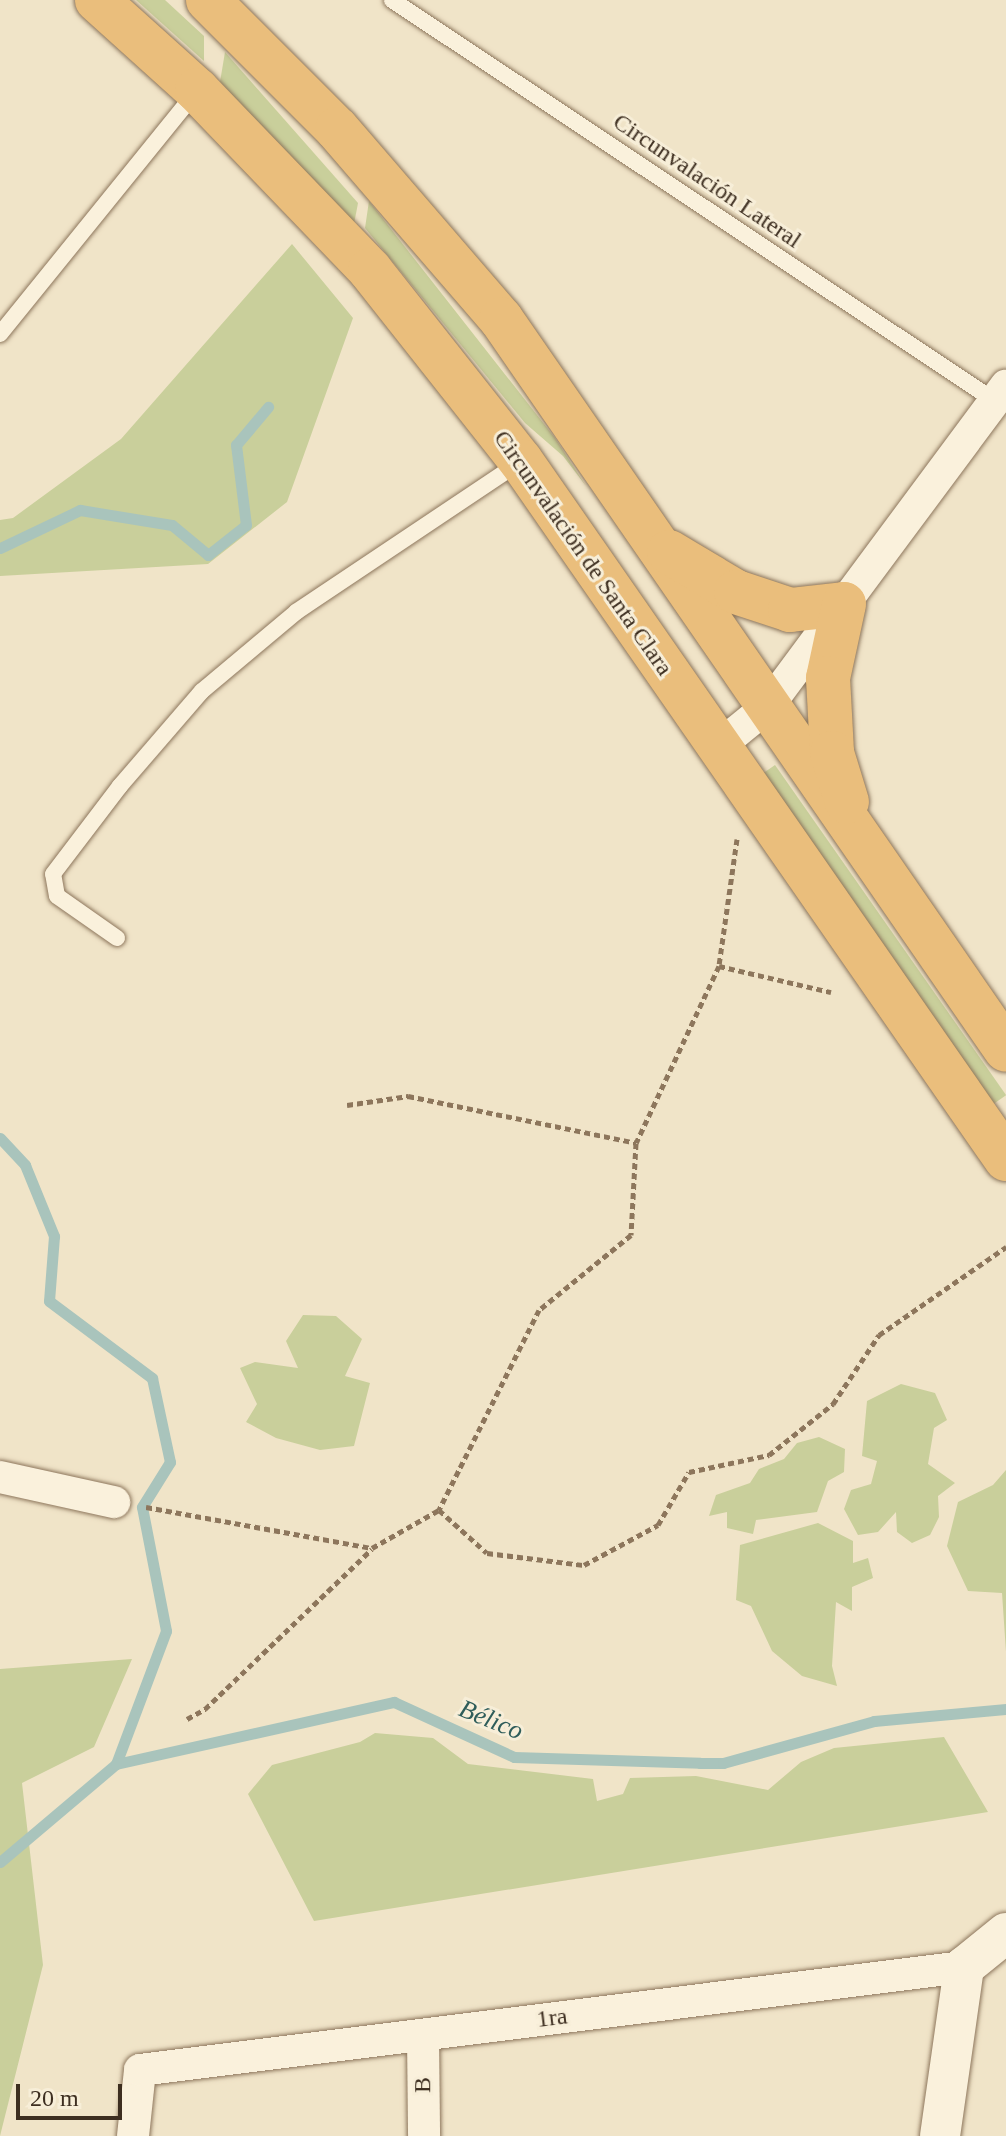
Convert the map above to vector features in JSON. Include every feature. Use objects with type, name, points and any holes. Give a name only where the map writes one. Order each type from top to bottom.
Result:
[{"type":"highway","name":"Circunvalación de Santa Clara","points":[[97,0],[197,90],[370,270],[521,461],[1006,1159]]},
{"type":"highway","points":[[208,0],[337,129],[501,319],[1006,1050]]},
{"type":"highway","points":[[655,544],[736,592],[790,610],[844,604],[828,678],[832,753],[856,831]]},
{"type":"street","points":[[719,746],[768,706],[1000,393]]},
{"type":"street","points":[[0,1477],[114,1502]]},
{"type":"street","points":[[940,2136],[964,1967],[1006,1933]]},
{"type":"street","name":"1ra","points":[[133,2136],[140,2070],[964,1967]]},
{"type":"street","name":"B","points":[[423,2035],[424,2136]]},
{"type":"lane","name":"Circunvalación Lateral","points":[[392,0],[1000,393]]},
{"type":"lane","points":[[0,334],[197,90]]},
{"type":"lane","points":[[117,938],[57,896],[53,874],[120,786],[202,691],[296,612],[521,461]]},
{"type":"path","points":[[187,1719],[205,1709],[372,1548],[439,1510],[539,1310],[631,1235],[636,1143],[719,966],[737,835]]},
{"type":"path","points":[[719,966],[831,992]]},
{"type":"path","points":[[347,1105],[408,1096],[636,1143]]},
{"type":"path","points":[[439,1510],[487,1553],[584,1565],[658,1525],[689,1472],[769,1455],[833,1404],[879,1335],[1006,1247]]},
{"type":"path","points":[[114,1502],[372,1548]]},
{"type":"green space","points":[[136,0],[165,0],[204,36],[204,61]]},
{"type":"green space","points":[[225,52],[358,203],[354,224],[220,82]]},
{"type":"green space","points":[[369,201],[555,438],[586,486],[563,456],[525,423],[365,228]]},
{"type":"green space","points":[[292,244],[353,318],[287,502],[208,564],[0,576],[0,520],[13,518],[121,439]]},
{"type":"green space","points":[[775,765],[1006,1095],[976,1116],[745,786]]},
{"type":"green space","points":[[303,1315],[336,1316],[362,1339],[345,1376],[370,1383],[354,1446],[320,1450],[276,1438],[246,1422],[257,1404],[240,1368],[255,1362],[298,1368],[286,1341]]},
{"type":"green space","points":[[901,1384],[935,1393],[947,1420],[934,1428],[928,1464],[955,1483],[938,1496],[939,1517],[930,1535],[912,1543],[897,1532],[896,1512],[878,1532],[858,1535],[844,1509],[851,1490],[871,1484],[877,1461],[862,1456],[867,1401]]},
{"type":"green space","points":[[819,1437],[845,1449],[844,1472],[828,1481],[817,1512],[756,1520],[753,1534],[727,1528],[727,1512],[709,1516],[716,1495],[750,1483],[759,1469],[784,1459],[797,1443]]},
{"type":"green space","points":[[1006,1470],[1006,1652],[1002,1593],[968,1591],[947,1546],[958,1502],[993,1485]]},
{"type":"green space","points":[[818,1523],[853,1541],[853,1563],[868,1558],[873,1578],[852,1587],[852,1611],[836,1602],[832,1666],[837,1686],[802,1676],[772,1651],[751,1606],[736,1600],[740,1545]]},
{"type":"green space","points":[[132,1659],[94,1747],[22,1783],[43,1965],[0,2136],[0,1669]]},
{"type":"green space","points":[[375,1733],[433,1738],[468,1764],[593,1779],[597,1801],[623,1794],[630,1778],[696,1776],[768,1790],[801,1762],[834,1748],[944,1737],[988,1812],[314,1921],[248,1794],[272,1765],[360,1742]]},
{"type":"waterway","points":[[0,548],[80,510],[172,525],[208,555],[246,525],[236,445],[268,407]]},
{"type":"waterway","points":[[0,1138],[25,1165],[54,1236],[49,1301],[152,1378],[170,1462],[142,1507],[166,1631],[116,1764]]},
{"type":"waterway","name":"Bélico","points":[[0,1862],[116,1764],[394,1702],[514,1757],[700,1763],[723,1763],[874,1721],[1006,1709]]}]
